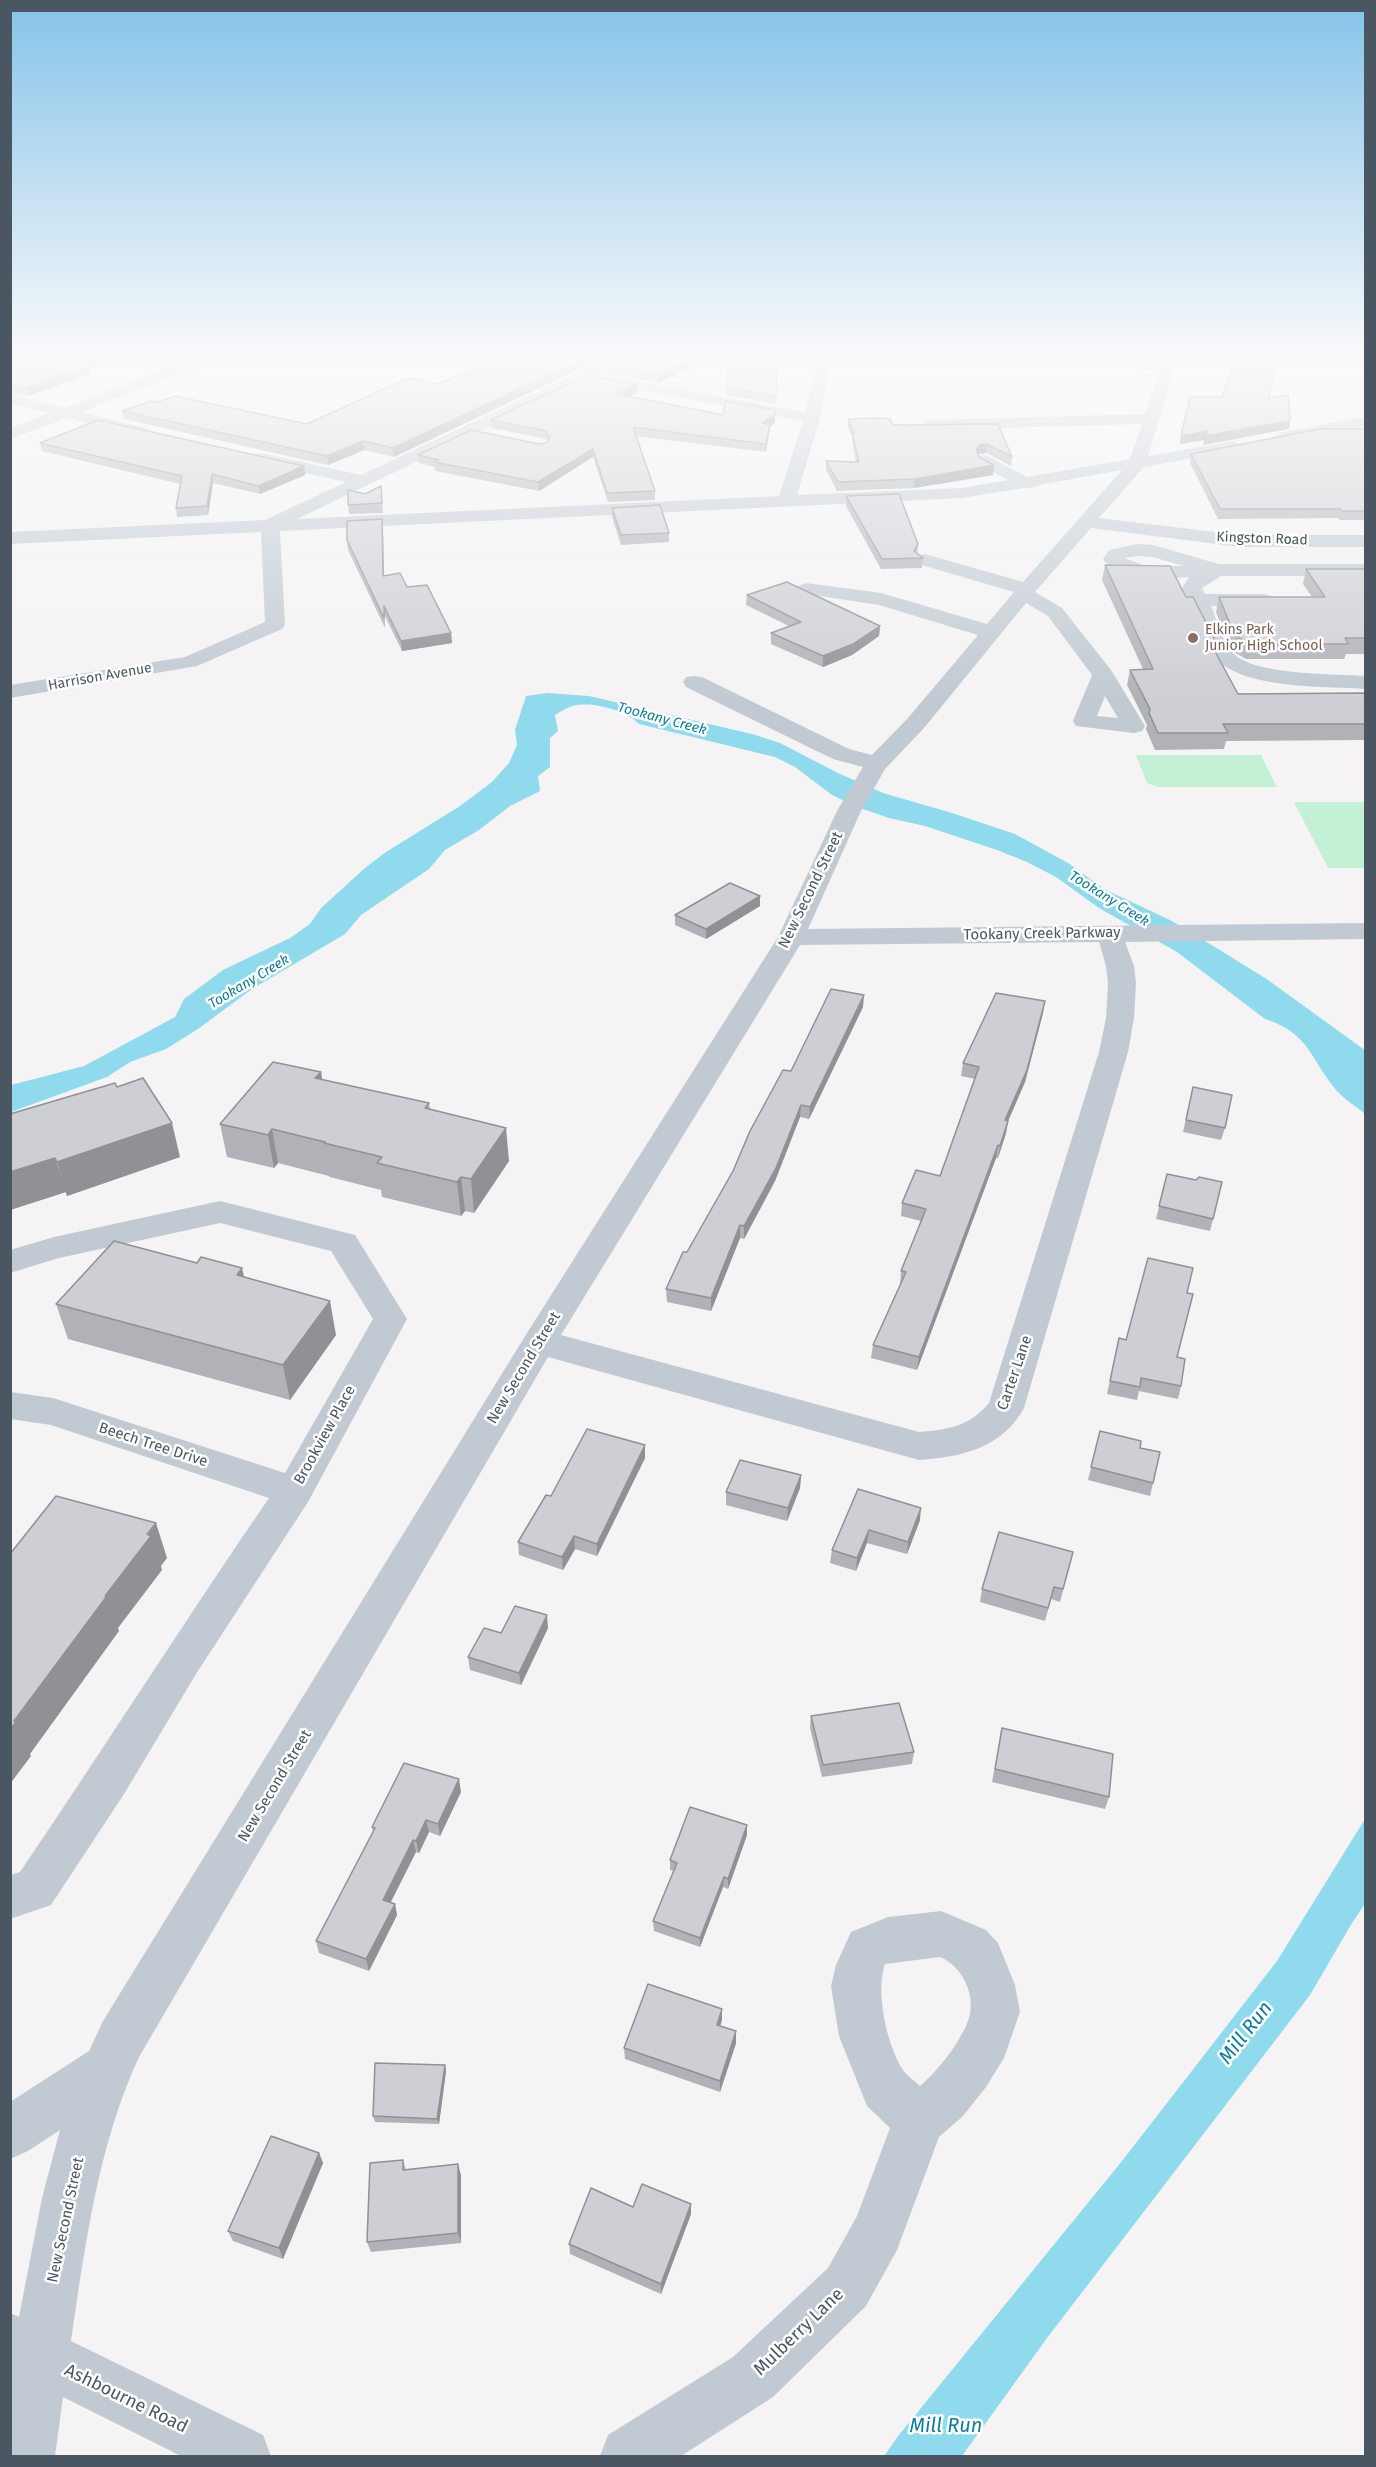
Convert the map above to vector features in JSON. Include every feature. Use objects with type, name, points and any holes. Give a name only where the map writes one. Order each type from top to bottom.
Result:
[{"type":"street","points":[[317,470],[362,480]]},
{"type":"street","points":[[270,525],[383,470]]},
{"type":"street","points":[[786,503],[796,470]]},
{"type":"street","points":[[1003,470],[1026,483],[1063,484],[1093,493]]},
{"type":"street","points":[[10,538],[962,493],[1101,470]]},
{"type":"street","name":"New Second Street","points":[[26,2457],[25,2348],[105,2070],[156,1977],[249,1829],[539,1342],[791,937],[849,811],[876,765],[916,723],[1025,591],[1087,522],[1093,493],[1128,470]]},
{"type":"street","name":"Kingston Road","points":[[1087,522],[1240,541],[1365,541]]},
{"type":"street","name":"Harrison Avenue","points":[[10,692],[190,662],[275,625],[270,525]]},
{"type":"street","points":[[925,561],[1025,591],[1055,612],[1103,675]]},
{"type":"street","points":[[1365,570],[1218,570],[1196,581],[1192,588],[1226,659],[1243,669],[1275,675],[1365,683]]},
{"type":"street","points":[[807,589],[881,599],[991,632]]},
{"type":"street","points":[[1198,600],[1287,600]]},
{"type":"street","points":[[694,682],[841,754],[876,765]]},
{"type":"street","name":"Tookany Creek Parkway","points":[[791,937],[1365,931]]},
{"type":"street","name":"Carter Lane","points":[[539,1342],[919,1446],[963,1441],[984,1432],[1006,1408],[1110,1069],[1120,1026],[1121,980],[1117,949],[1118,933]]},
{"type":"street","name":"Brookview Place","points":[[10,1262],[54,1248],[220,1212],[343,1243],[390,1319],[294,1491],[181,1661],[108,1780],[34,1889],[10,1897]]},
{"type":"street","name":"Beech Tree Drive","points":[[10,1405],[53,1412],[294,1491]]},
{"type":"street","points":[[10,2133],[105,2070]]},
{"type":"street","name":"Mulberry Lane","points":[[629,2457],[753,2378],[847,2286],[878,2231],[919,2120]]},
{"type":"street","name":"Ashbourne Road","points":[[25,2348],[242,2457]]},
{"type":"green space","points":[[1136,755],[1261,755],[1277,787],[1158,787],[1147,783]]},
{"type":"green space","points":[[1294,802],[1365,802],[1365,868],[1328,868]]},
{"type":"water","points":[[548,693],[589,696],[752,734],[780,743],[883,793],[1015,834],[1068,863],[1104,889],[1172,921],[1223,952],[1268,980],[1366,1051],[1365,1114],[1336,1090],[1307,1048],[1291,1032],[1265,1019],[1177,952],[1099,908],[1056,877],[997,850],[925,826],[889,818],[857,807],[832,795],[795,767],[775,757],[639,724],[617,711],[589,705],[572,706],[555,715],[558,731],[550,738],[550,767],[538,776],[540,791],[510,806],[479,830],[445,850],[429,869],[361,915],[345,934],[252,989],[198,1029],[166,1049],[130,1062],[107,1077],[11,1112],[11,1085],[84,1066],[175,1017],[184,999],[223,970],[290,938],[310,924],[321,908],[365,868],[386,852],[460,806],[492,782],[509,763],[517,745],[515,730],[526,696]]},
{"type":"water","name":"Mill Run","points":[[1365,1819],[1365,1904],[1310,1995],[1047,2338],[962,2456],[884,2456],[1122,2161],[1277,1961]]},
{"type":"building","points":[[157,470],[295,470],[258,486],[212,474],[207,506],[176,508],[182,476]]},
{"type":"building","points":[[476,470],[558,470],[538,482]]},
{"type":"building","points":[[600,470],[648,470],[655,491],[607,493]]},
{"type":"building","points":[[831,470],[965,470],[915,479],[838,482]]},
{"type":"building","points":[[1200,470],[1365,470],[1365,511],[1220,509]]},
{"type":"building","points":[[381,486],[382,503],[348,505],[348,490],[365,494]]},
{"type":"building","points":[[899,494],[918,544],[914,551],[923,558],[882,559],[846,496]]},
{"type":"building","points":[[660,505],[669,533],[621,535],[612,508]]},
{"type":"building","points":[[382,519],[383,576],[400,573],[407,587],[427,585],[451,633],[401,641],[384,606],[384,618],[347,540],[347,521]]},
{"type":"building","points":[[1105,565],[1170,566],[1186,597],[1193,597],[1217,644],[1211,644],[1238,694],[1365,693],[1365,724],[1223,724],[1228,733],[1158,733],[1149,713],[1150,709],[1130,670],[1153,669]]},
{"type":"building","points":[[1306,569],[1365,569],[1365,638],[1345,638],[1348,644],[1249,644],[1240,638],[1232,629],[1219,597],[1325,597]]},
{"type":"building","points":[[787,582],[880,626],[853,644],[823,656],[771,633],[801,622],[747,595]]},
{"type":"building","points":[[730,883],[760,896],[706,929],[675,915]]},
{"type":"building","points":[[831,989],[864,995],[810,1107],[801,1105],[776,1168],[744,1226],[740,1225],[711,1298],[666,1289],[683,1252],[687,1252],[733,1171],[750,1131],[783,1070],[791,1071]]},
{"type":"building","points":[[996,993],[1045,1001],[1027,1070],[1005,1120],[1008,1121],[1000,1146],[998,1145],[919,1357],[873,1345],[906,1272],[901,1271],[926,1209],[902,1203],[916,1170],[940,1176],[979,1067],[963,1063]]},
{"type":"building","points":[[273,1062],[321,1072],[315,1078],[429,1103],[425,1108],[506,1128],[471,1179],[461,1177],[457,1182],[377,1163],[382,1157],[272,1129],[268,1135],[220,1124]]},
{"type":"building","points":[[143,1078],[172,1123],[57,1162],[55,1158],[10,1172],[10,1114],[115,1083],[117,1087]]},
{"type":"building","points":[[1193,1087],[1232,1095],[1225,1128],[1186,1120]]},
{"type":"building","points":[[1167,1174],[1222,1182],[1213,1219],[1159,1206]]},
{"type":"building","points":[[114,1241],[197,1263],[201,1257],[242,1268],[237,1275],[330,1301],[283,1365],[56,1304]]},
{"type":"building","points":[[1148,1258],[1193,1268],[1187,1293],[1193,1294],[1177,1357],[1185,1359],[1181,1386],[1141,1378],[1140,1387],[1110,1381],[1119,1338],[1126,1340]]},
{"type":"building","points":[[587,1429],[645,1445],[597,1544],[574,1536],[562,1557],[518,1542],[546,1495],[551,1496]]},
{"type":"building","points":[[1100,1431],[1141,1441],[1140,1448],[1160,1452],[1153,1483],[1091,1467]]},
{"type":"building","points":[[740,1460],[801,1475],[788,1508],[726,1492]]},
{"type":"building","points":[[858,1489],[921,1508],[908,1542],[869,1530],[857,1558],[832,1550]]},
{"type":"building","points":[[56,1496],[156,1523],[147,1534],[151,1536],[10,1729],[10,1554]]},
{"type":"building","points":[[999,1532],[1073,1552],[1063,1589],[1054,1587],[1048,1608],[982,1589]]},
{"type":"building","points":[[515,1606],[547,1615],[519,1673],[468,1657],[484,1628],[501,1633]]},
{"type":"building","points":[[899,1703],[914,1752],[823,1765],[811,1716]]},
{"type":"building","points":[[1002,1728],[1113,1754],[1109,1797],[995,1769]]},
{"type":"building","points":[[404,1763],[459,1779],[438,1824],[426,1820],[416,1841],[413,1840],[383,1900],[395,1904],[366,1959],[316,1941],[375,1828],[372,1827]]},
{"type":"building","points":[[690,1807],[747,1825],[728,1879],[724,1877],[700,1938],[653,1921],[677,1863],[670,1860]]},
{"type":"building","points":[[648,1984],[722,2009],[717,2025],[736,2031],[720,2081],[624,2048]]},
{"type":"building","points":[[375,2063],[445,2065],[437,2119],[373,2116]]},
{"type":"building","points":[[271,2136],[319,2153],[279,2248],[228,2231]]},
{"type":"building","points":[[403,2160],[403,2170],[458,2164],[458,2233],[367,2242],[370,2163]]},
{"type":"building","points":[[642,2184],[691,2204],[661,2284],[569,2244],[591,2188],[633,2207]]},
{"type":"waterway","name":"Tookany Creek","points":[[530,741],[539,710],[549,703]]},
{"type":"place","name":"Elkins Park Junior High School","points":[[1193,638]]}]
